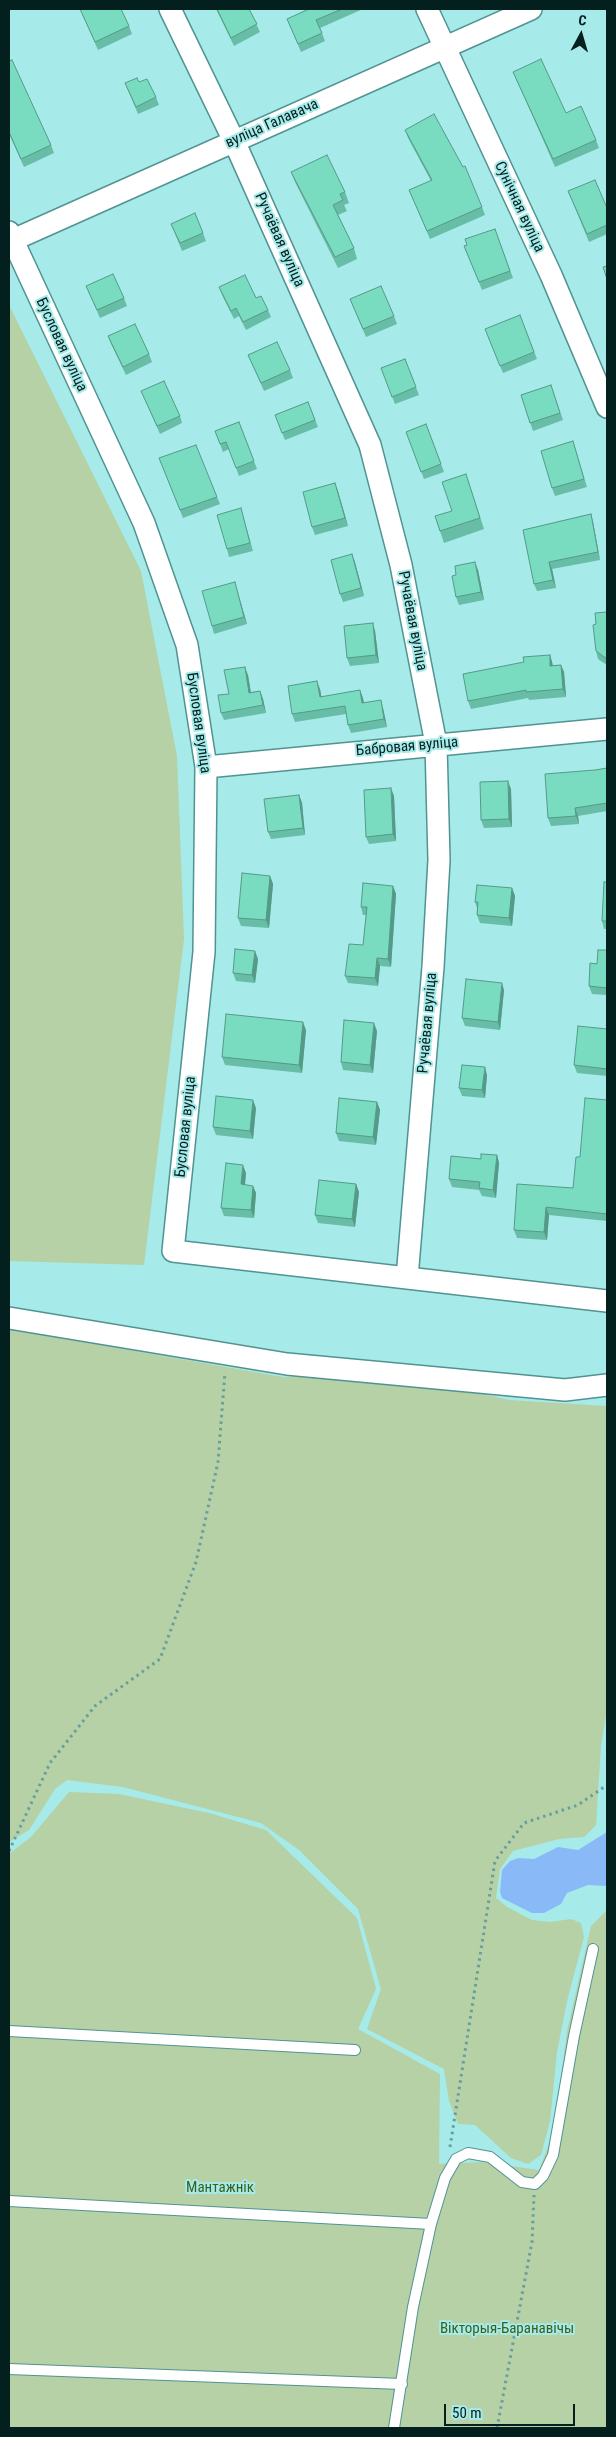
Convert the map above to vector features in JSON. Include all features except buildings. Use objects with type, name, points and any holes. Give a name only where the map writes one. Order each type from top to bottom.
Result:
[{"type":"street","name":"Ручаёвая вуліца","points":[[170,9],[234,141],[370,445],[401,565],[436,744],[438,860],[433,958],[407,1278]]},
{"type":"street","name":"Сунічная вуліца","points":[[426,9],[551,275],[607,407]]},
{"type":"street","name":"вуліца Галавача","points":[[11,236],[234,141],[531,9]]},
{"type":"street","name":"Бусловая вуліца","points":[[11,236],[144,523],[187,646],[206,767],[204,952],[173,1250],[407,1278]]},
{"type":"street","name":"Бабровая вуліца","points":[[206,767],[607,729]]},
{"type":"street","points":[[407,1278],[607,1301]]},
{"type":"street","points":[[9,1318],[287,1364],[565,1390],[607,1385]]},
{"type":"lane","points":[[394,2428],[414,2307],[431,2224],[445,2178],[456,2159],[468,2153],[490,2157],[522,2182],[535,2184],[543,2176],[553,2155],[574,2036],[594,1949]]},
{"type":"lane","points":[[9,2031],[355,2050]]},
{"type":"lane","points":[[9,2201],[431,2224]]},
{"type":"lane","points":[[9,2369],[402,2384]]},
{"type":"path","points":[[9,1851],[50,1763],[95,1706],[160,1659],[198,1553],[218,1462],[226,1354]]},
{"type":"path","points":[[450,2150],[495,1861],[524,1823],[578,1806],[607,1785]]},
{"type":"path","points":[[497,2428],[532,2242],[535,2184]]},
{"type":"green space","points":[[9,305],[141,571],[177,756],[184,939],[144,1265],[9,1261]]},
{"type":"green space","points":[[9,1329],[283,1377],[397,1374],[509,1400],[607,1406],[607,1710],[601,1745],[596,1825],[584,1837],[559,1839],[513,1851],[500,1869],[496,1898],[507,1907],[532,1920],[550,1922],[571,1919],[581,1923],[584,1937],[568,1997],[557,2052],[550,2121],[541,2155],[528,2164],[511,2158],[475,2125],[458,2124],[449,2101],[444,2069],[367,2029],[381,1989],[358,1909],[299,1850],[261,1823],[123,1787],[67,1780],[55,1789],[29,1830],[9,1842]]},
{"type":"green space","name":"Мантажнік","points":[[69,1792],[119,1794],[209,1813],[266,1830],[357,1918],[376,1989],[358,2029],[440,2074],[439,2164],[482,2162],[539,2170],[554,2131],[567,2031],[591,1926],[607,1910],[607,2428],[9,2428],[9,1854],[31,1837]]},
{"type":"water","points":[[607,1832],[607,1886],[588,1885],[567,1893],[561,1904],[544,1913],[532,1913],[502,1898],[500,1892],[502,1870],[510,1861],[518,1858],[534,1859],[558,1847],[578,1850]]},
{"type":"park label","name":"Вікторыя-Баранавічы","points":[[507,2329]]}]
